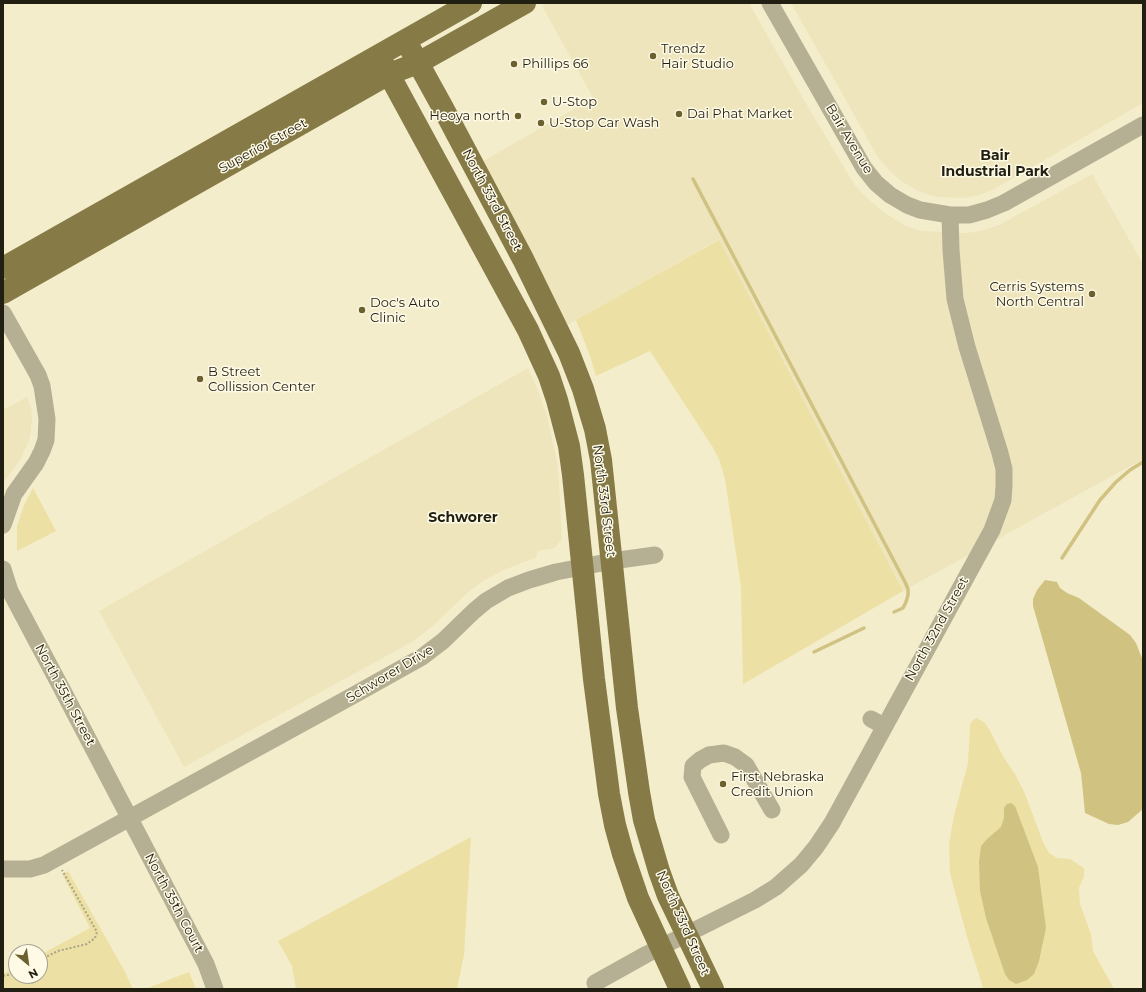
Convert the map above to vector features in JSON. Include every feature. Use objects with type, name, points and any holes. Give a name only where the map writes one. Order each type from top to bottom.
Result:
[{"type":"main road","name":"Superior Street","points":[[3,293],[384,65],[406,41],[471,3]]},
{"type":"main road","name":"Superior Street","points":[[3,268],[384,65],[418,63],[525,3]]},
{"type":"main road","name":"North 33rd Street","points":[[406,41],[483,182],[549,312],[577,373],[594,429],[601,460],[627,708],[639,792],[650,844],[668,896],[713,989]]},
{"type":"main road","points":[[384,65],[540,354],[558,400],[569,446],[573,475],[604,756],[616,825],[632,880],[660,948],[680,989]]},
{"type":"main road","points":[[496,272],[519,298],[529,305],[549,312]]},
{"type":"street","name":"Bair Avenue","points":[[770,3],[864,168],[876,183],[890,195],[907,205],[920,210],[950,215],[969,215],[998,206],[1143,125]]},
{"type":"street","name":"North 32nd Street","points":[[595,983],[764,895],[787,878],[816,848],[832,823],[878,722],[890,700],[983,546],[998,517],[1003,500],[1004,469],[967,347],[955,299],[951,257],[950,215]]},
{"type":"street","points":[[3,313],[38,375],[42,386],[46,408],[47,430],[46,440],[42,451],[36,463],[14,494],[3,525]]},
{"type":"street","name":"Schworer Drive","points":[[6,868],[30,869],[44,865],[56,859],[422,657],[443,641],[474,611],[502,592],[529,580],[582,566],[655,555]]},
{"type":"street","name":"North 35th Street","points":[[4,576],[13,597],[130,818]]},
{"type":"street","points":[[721,835],[692,777],[693,766],[709,755],[724,753],[735,757],[746,765],[772,810]]},
{"type":"street","name":"North 35th Court","points":[[130,818],[206,964],[215,989]]},
{"type":"path","points":[[48,956],[58,951],[87,944],[95,938],[96,932],[56,859]]},
{"type":"shaded area","points":[[547,3],[749,3],[854,184],[883,212],[906,226],[921,231],[967,233],[984,230],[999,225],[1092,174],[1143,264],[1143,459],[903,591],[752,301],[718,240],[564,327],[478,164],[593,98],[542,6]]},
{"type":"shaded area","name":"Bair Industrial Park","points":[[791,3],[1143,3],[1143,103],[996,188],[980,195],[964,198],[937,197],[918,191],[904,183],[879,159]]},
{"type":"shaded area","points":[[719,240],[903,591],[743,684],[741,587],[725,479],[719,459],[650,351],[596,376],[576,320]]},
{"type":"shaded area","points":[[528,368],[547,415],[557,462],[562,539],[555,548],[537,551],[537,557],[504,570],[483,581],[466,594],[434,625],[412,642],[184,767],[99,611]]},
{"type":"shaded area","points":[[27,397],[31,408],[32,419],[29,441],[20,460],[3,483],[3,410]]},
{"type":"shaded area","points":[[33,488],[56,531],[17,551],[17,526],[24,505]]},
{"type":"shaded area","points":[[1045,580],[1057,582],[1060,588],[1079,598],[1130,635],[1136,643],[1143,661],[1143,809],[1128,822],[1118,825],[1109,824],[1085,813],[1081,773],[1033,606],[1033,599],[1037,590]]},
{"type":"shaded area","points":[[976,718],[984,722],[989,729],[1004,758],[1015,774],[1025,794],[1043,842],[1049,853],[1057,858],[1070,859],[1084,868],[1084,876],[1079,888],[1080,904],[1091,934],[1093,951],[1114,989],[983,989],[950,873],[949,844],[954,816],[968,763],[970,725]]},
{"type":"shaded area","points":[[1011,803],[1015,806],[1038,867],[1046,928],[1039,961],[1034,974],[1027,980],[1016,984],[1009,980],[1005,974],[986,918],[980,891],[979,862],[981,846],[1001,827],[1004,818],[1004,808],[1007,804]]},
{"type":"shaded area","points":[[471,837],[464,955],[457,989],[296,989],[292,966],[278,941]]},
{"type":"shaded area","points":[[68,871],[124,970],[133,989],[3,989],[3,972],[8,972],[8,984],[48,984],[48,951],[90,928],[62,874]]},
{"type":"shaded area","points":[[189,972],[196,989],[145,989]]},
{"type":"waterway","points":[[693,179],[905,582],[908,589],[906,602],[903,608],[894,612]]},
{"type":"waterway","points":[[1062,558],[1100,500],[1116,482],[1130,470],[1143,462]]},
{"type":"waterway","points":[[814,652],[864,628]]},
{"type":"place","name":"Trendz Hair Studio","points":[[653,56]]},
{"type":"place","name":"Phillips 66","points":[[514,64]]},
{"type":"place","name":"U-Stop","points":[[544,102]]},
{"type":"place","name":"Dai Phat Market","points":[[679,114]]},
{"type":"place","name":"Heoya north","points":[[518,116]]},
{"type":"place","name":"U-Stop Car Wash","points":[[541,123]]},
{"type":"place","name":"Cerris Systems North Central","points":[[1092,294]]},
{"type":"place","name":"Doc's Auto Clinic","points":[[362,310]]},
{"type":"place","name":"B Street Collission Center","points":[[200,379]]},
{"type":"place","name":"First Nebraska Credit Union","points":[[723,784]]},
{"type":"district","name":"Bair Industrial Park","points":[[995,164]]},
{"type":"district","name":"Schworer","points":[[463,518]]}]
